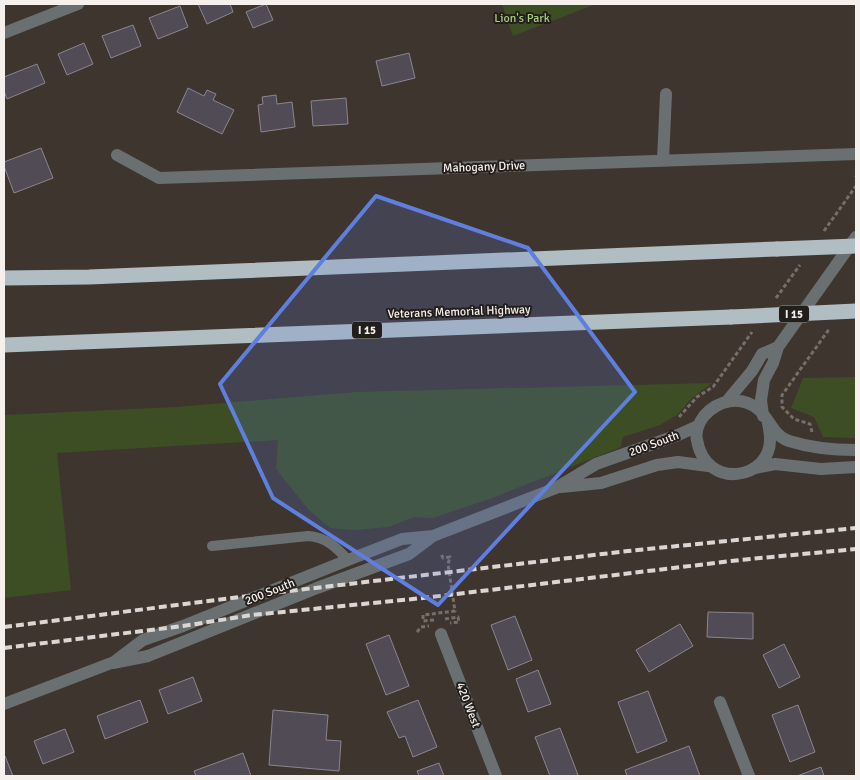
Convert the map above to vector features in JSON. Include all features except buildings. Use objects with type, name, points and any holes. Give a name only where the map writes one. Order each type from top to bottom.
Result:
[{"type":"highway","points":[[4,278],[109,277],[856,246]]},
{"type":"highway","name":"Veterans Memorial Highway","points":[[4,345],[856,311]]},
{"type":"street","points":[[4,33],[78,4]]},
{"type":"street","points":[[663,160],[666,94]]},
{"type":"street","name":"Mahogany Drive","points":[[118,155],[160,178],[856,154]]},
{"type":"street","points":[[755,468],[766,455],[771,439],[761,400],[764,380],[773,363],[778,347],[856,237]]},
{"type":"street","points":[[727,401],[752,371],[762,354],[778,347]]},
{"type":"street","points":[[856,450],[820,448],[787,441],[776,434],[758,409],[743,402],[727,401],[712,407],[700,420],[696,436],[699,452],[708,466],[723,474],[740,474],[755,468],[775,464],[822,469],[856,467]]},
{"type":"street","name":"200 South","points":[[4,704],[114,662],[148,656],[317,588],[409,554],[434,536],[556,488],[596,464],[698,426]]},
{"type":"street","name":"200 South","points":[[556,488],[601,483],[657,465],[678,462],[708,466]]},
{"type":"street","name":"200 South","points":[[114,662],[143,640],[184,626],[402,539],[434,536]]},
{"type":"street","name":"420 West","points":[[441,634],[496,776]]},
{"type":"street","points":[[720,702],[749,776]]},
{"type":"lane","points":[[212,546],[318,536],[327,540],[348,560]]},
{"type":"path","points":[[811,439],[810,424],[794,419],[782,407],[782,396],[833,323]]},
{"type":"path","points":[[423,615],[455,611],[448,564],[450,557],[443,558],[441,554]]},
{"type":"highlighted area","points":[[376,196],[528,248],[635,392],[438,605],[273,498],[220,384]]},
{"type":"green space","name":"Lion's Park","points":[[502,4],[596,4],[513,36]]},
{"type":"green space","points":[[856,377],[856,438],[823,437],[814,417],[791,408],[803,378]]},
{"type":"green space","points":[[712,383],[692,398],[677,415],[660,425],[623,437],[621,447],[495,497],[433,518],[414,517],[388,527],[356,530],[330,528],[308,509],[276,469],[278,440],[57,453],[71,590],[4,598],[4,415],[176,407],[357,392]]},
{"type":"railway","points":[[4,627],[628,551],[856,528]]},
{"type":"railway","points":[[4,648],[183,626],[252,615],[423,598],[740,560],[856,549]]}]
